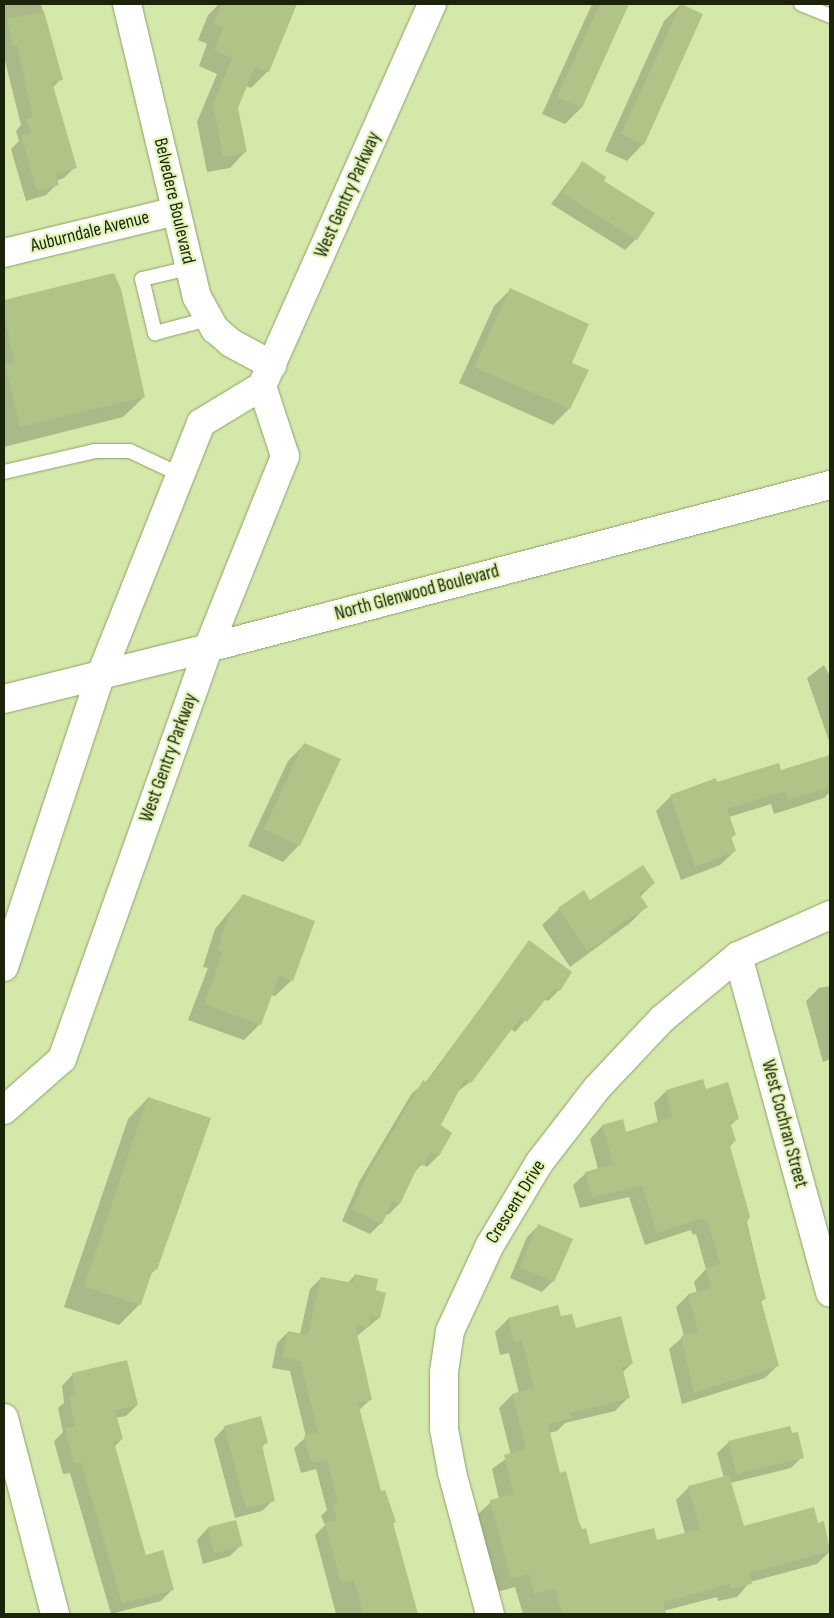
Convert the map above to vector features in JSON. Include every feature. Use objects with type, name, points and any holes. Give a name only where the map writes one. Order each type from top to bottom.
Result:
[{"type":"street","name":"Belvedere Boulevard","points":[[127,4],[197,297],[214,329],[267,375]]},
{"type":"street","name":"West Gentry Parkway","points":[[4,1110],[62,1059],[208,648],[285,456],[267,375],[432,4]]},
{"type":"street","name":"Auburndale Avenue","points":[[4,253],[176,212]]},
{"type":"street","points":[[4,967],[100,677],[201,423],[267,375]]},
{"type":"street","name":"North Glenwood Boulevard","points":[[4,699],[100,677],[830,485]]},
{"type":"street","name":"Crescent Drive","points":[[490,1614],[452,1472],[444,1429],[444,1372],[450,1331],[490,1245],[556,1141],[597,1088],[662,1019],[738,956],[830,915]]},
{"type":"street","name":"West Cochran Street","points":[[738,956],[830,1293]]},
{"type":"street","points":[[4,1418],[55,1614]]},
{"type":"lane","points":[[800,4],[830,16]]},
{"type":"lane","points":[[189,268],[142,279],[155,334],[208,319]]},
{"type":"lane","points":[[4,472],[95,451],[130,451],[180,475]]},
{"type":"building","points":[[222,4],[297,4],[269,72],[255,67],[238,108],[247,152],[223,157],[213,105],[232,58],[214,50],[223,28],[214,24]]},
{"type":"building","points":[[600,4],[629,4],[582,108],[557,97]]},
{"type":"building","points":[[681,4],[703,14],[644,145],[621,134]]},
{"type":"building","points":[[44,11],[63,80],[52,82],[77,168],[55,174],[59,185],[37,191],[21,136],[31,133],[26,119],[33,117],[17,45],[13,46],[7,19]]},
{"type":"building","points":[[582,161],[606,177],[604,181],[655,213],[637,240],[562,193]]},
{"type":"building","points":[[114,273],[121,289],[145,397],[20,427],[5,365],[15,363],[4,316],[4,300]]},
{"type":"building","points":[[510,288],[589,324],[572,363],[589,370],[570,409],[474,367]]},
{"type":"building","points":[[304,743],[341,759],[300,846],[264,829]]},
{"type":"building","points":[[830,755],[830,787],[788,800],[785,791],[727,809],[736,835],[731,837],[736,851],[695,867],[670,795],[716,778],[717,782],[779,763],[781,770]]},
{"type":"building","points":[[643,865],[655,883],[639,894],[648,907],[608,932],[611,936],[587,951],[558,908],[584,890],[590,900]]},
{"type":"building","points":[[243,894],[315,921],[293,981],[279,976],[261,1025],[204,1004],[223,952],[218,950],[222,935],[231,911]]},
{"type":"building","points":[[529,940],[572,972],[560,991],[555,988],[527,1022],[521,1017],[471,1083],[465,1079],[441,1125],[452,1133],[439,1156],[431,1152],[423,1166],[419,1164],[400,1204],[393,1201],[382,1224],[352,1209],[370,1170],[423,1080],[427,1083]]},
{"type":"building","points":[[703,1079],[706,1089],[728,1082],[739,1119],[730,1122],[736,1141],[729,1143],[750,1216],[746,1224],[766,1299],[761,1300],[779,1366],[694,1393],[681,1336],[698,1331],[688,1294],[711,1288],[706,1268],[720,1264],[708,1222],[705,1223],[703,1218],[657,1233],[642,1185],[592,1197],[585,1172],[613,1164],[602,1125],[623,1119],[626,1132],[672,1117],[666,1090]]},
{"type":"building","points":[[148,1097],[211,1118],[157,1270],[153,1269],[141,1305],[84,1286]]},
{"type":"building","points":[[538,1224],[573,1239],[554,1282],[520,1267]]},
{"type":"building","points":[[355,1274],[378,1279],[376,1290],[386,1293],[380,1318],[370,1316],[368,1327],[355,1325],[372,1400],[358,1403],[381,1491],[385,1490],[396,1522],[393,1523],[418,1614],[363,1614],[354,1580],[341,1583],[325,1523],[337,1520],[332,1504],[338,1502],[327,1459],[311,1463],[304,1436],[318,1432],[300,1361],[282,1357],[288,1331],[308,1335],[321,1277],[353,1283]]},
{"type":"building","points":[[558,1305],[561,1316],[572,1314],[576,1328],[621,1316],[633,1364],[622,1367],[630,1398],[570,1413],[572,1418],[548,1424],[560,1473],[566,1471],[581,1530],[586,1528],[590,1544],[654,1528],[657,1540],[700,1529],[688,1486],[729,1475],[744,1526],[814,1507],[818,1523],[824,1521],[830,1551],[749,1573],[752,1584],[731,1589],[730,1584],[663,1602],[666,1614],[562,1614],[555,1588],[534,1594],[529,1574],[511,1579],[490,1500],[514,1494],[504,1455],[526,1449],[512,1394],[534,1388],[522,1340],[514,1342],[508,1318]]},
{"type":"building","points":[[127,1360],[138,1405],[115,1411],[123,1439],[114,1442],[146,1555],[163,1550],[174,1590],[122,1603],[81,1462],[74,1464],[65,1428],[75,1426],[69,1396],[75,1394],[72,1373]]},
{"type":"building","points":[[261,1416],[268,1443],[262,1445],[275,1501],[246,1508],[224,1426]]},
{"type":"building","points":[[790,1426],[792,1433],[798,1432],[804,1458],[736,1474],[728,1441]]},
{"type":"building","points":[[236,1520],[243,1546],[214,1553],[208,1527]]}]
